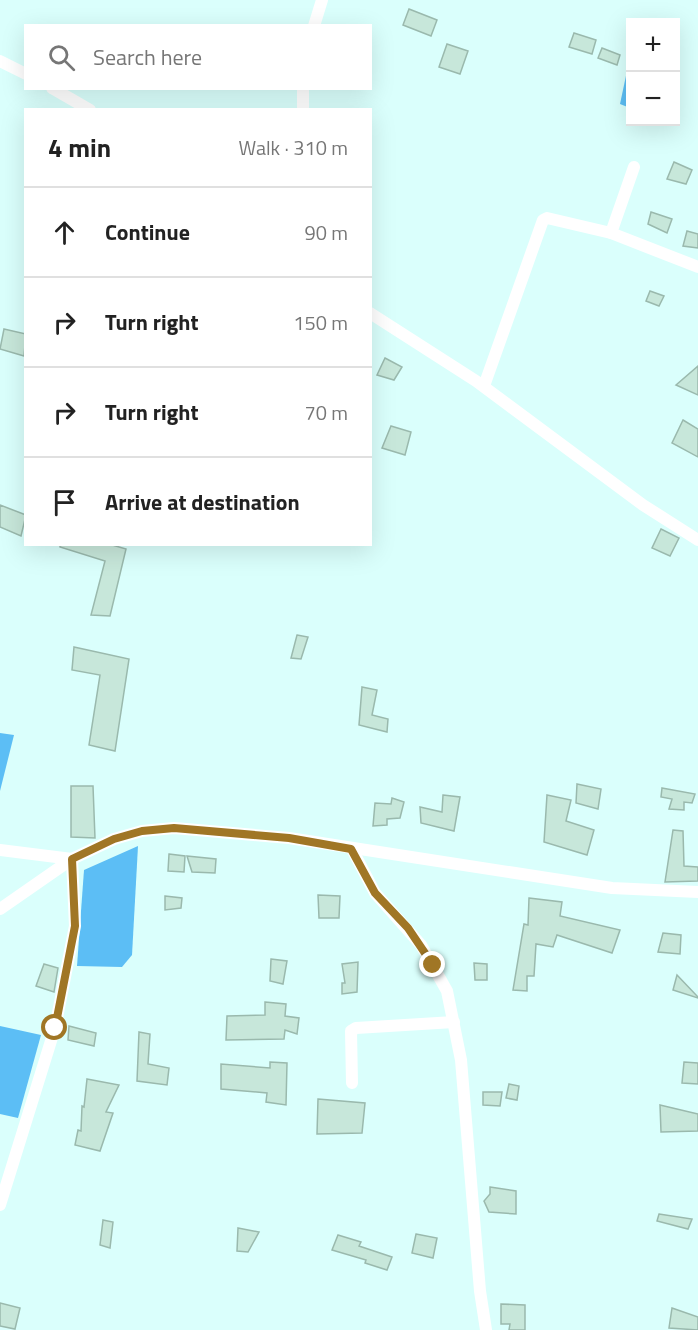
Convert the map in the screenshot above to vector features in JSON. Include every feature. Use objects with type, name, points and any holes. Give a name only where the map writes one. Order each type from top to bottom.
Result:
[{"type":"street","points":[[315,24],[322,0]]},
{"type":"street","points":[[0,61],[24,73]]},
{"type":"street","points":[[55,90],[86,108]]},
{"type":"street","points":[[303,90],[303,108]]},
{"type":"street","points":[[611,233],[634,167]]},
{"type":"street","points":[[484,386],[543,220],[547,218],[611,233],[698,267]]},
{"type":"street","points":[[372,315],[484,386],[643,505],[698,540]]},
{"type":"street","points":[[0,909],[72,859],[114,839],[142,831],[174,828],[289,838],[564,882],[635,890],[698,892]]},
{"type":"street","points":[[351,849],[375,893],[408,928],[447,991],[461,1060],[480,1291],[486,1330]]},
{"type":"street","points":[[0,850],[72,859]]},
{"type":"street","points":[[0,1205],[55,1028],[75,926],[72,859]]},
{"type":"street","points":[[352,1083],[351,1031],[356,1028],[454,1022]]},
{"type":"water","points":[[626,76],[626,106],[620,104]]},
{"type":"water","points":[[0,733],[14,735],[0,791]]},
{"type":"water","points":[[138,846],[132,955],[122,967],[77,966],[84,870]]},
{"type":"water","points":[[0,1026],[41,1035],[18,1118],[0,1114]]},
{"type":"building","points":[[409,9],[437,20],[431,36],[403,25]]},
{"type":"building","points":[[574,33],[596,40],[592,54],[569,47]]},
{"type":"building","points":[[447,44],[468,51],[460,74],[439,67]]},
{"type":"building","points":[[602,48],[620,55],[617,65],[598,58]]},
{"type":"building","points":[[674,162],[692,170],[686,184],[667,179]]},
{"type":"building","points":[[651,212],[672,219],[667,233],[648,224]]},
{"type":"building","points":[[687,231],[698,234],[698,248],[683,246]]},
{"type":"building","points":[[650,291],[664,296],[659,306],[646,301]]},
{"type":"building","points":[[4,329],[24,334],[24,356],[0,349]]},
{"type":"building","points":[[385,358],[402,367],[394,380],[377,375]]},
{"type":"building","points":[[698,366],[698,395],[676,385]]},
{"type":"building","points":[[683,420],[698,429],[698,457],[672,443]]},
{"type":"building","points":[[391,426],[411,432],[405,455],[382,448]]},
{"type":"building","points":[[0,505],[24,514],[21,536],[0,527]]},
{"type":"building","points":[[661,529],[679,538],[670,556],[652,548]]},
{"type":"building","points":[[116,546],[126,549],[110,616],[91,615],[105,561],[60,547]]},
{"type":"building","points":[[297,635],[308,637],[301,659],[291,658]]},
{"type":"building","points":[[74,647],[129,659],[115,751],[89,745],[100,675],[72,670]]},
{"type":"building","points":[[362,687],[377,690],[372,715],[388,719],[387,732],[359,725]]},
{"type":"building","points":[[577,784],[601,789],[598,809],[576,803]]},
{"type":"building","points":[[71,786],[93,786],[95,838],[71,837]]},
{"type":"building","points":[[662,788],[695,794],[692,803],[684,802],[684,810],[669,809],[672,799],[661,797]]},
{"type":"building","points":[[443,795],[460,797],[454,831],[421,823],[420,807],[442,812]]},
{"type":"building","points":[[547,795],[571,800],[566,821],[594,830],[587,855],[544,842]]},
{"type":"building","points":[[392,798],[404,802],[400,818],[387,819],[387,825],[373,826],[375,803],[391,804]]},
{"type":"building","points":[[673,830],[683,831],[684,866],[698,867],[698,881],[665,882]]},
{"type":"building","points":[[169,854],[185,856],[184,872],[168,871]]},
{"type":"building","points":[[187,856],[216,859],[215,873],[192,872]]},
{"type":"building","points":[[318,895],[340,896],[339,918],[319,918]]},
{"type":"building","points":[[165,896],[182,898],[181,908],[165,910]]},
{"type":"building","points":[[529,898],[562,902],[560,916],[620,930],[612,953],[557,935],[553,947],[536,944],[534,976],[527,976],[527,991],[513,990],[524,924],[528,925]]},
{"type":"building","points":[[663,933],[681,935],[680,954],[658,952]]},
{"type":"building","points":[[271,959],[287,961],[283,984],[270,981]]},
{"type":"building","points":[[358,962],[357,992],[342,994],[342,983],[345,983],[342,964]]},
{"type":"building","points":[[474,963],[487,964],[487,980],[475,980]]},
{"type":"building","points":[[44,964],[58,968],[54,992],[36,986]]},
{"type":"building","points":[[677,975],[698,997],[698,998],[673,990]]},
{"type":"building","points":[[265,1002],[286,1004],[285,1016],[299,1018],[297,1034],[285,1030],[284,1039],[226,1040],[227,1016],[265,1015]]},
{"type":"building","points":[[69,1026],[96,1033],[94,1046],[68,1040]]},
{"type":"building","points":[[139,1032],[150,1034],[148,1064],[169,1068],[167,1085],[137,1081]]},
{"type":"building","points":[[270,1062],[287,1063],[286,1105],[266,1102],[267,1093],[221,1089],[221,1064],[270,1068]]},
{"type":"building","points":[[684,1062],[698,1063],[698,1084],[682,1083]]},
{"type":"building","points":[[87,1079],[119,1085],[106,1112],[113,1113],[100,1151],[75,1145],[78,1130],[81,1131],[82,1106],[84,1107]]},
{"type":"building","points":[[509,1084],[519,1086],[517,1100],[506,1098]]},
{"type":"building","points":[[483,1092],[502,1092],[500,1106],[483,1105]]},
{"type":"building","points":[[318,1099],[365,1103],[362,1133],[317,1134]]},
{"type":"building","points":[[660,1105],[698,1114],[698,1131],[661,1132]]},
{"type":"building","points":[[490,1187],[516,1191],[516,1214],[489,1212],[484,1201],[490,1194]]},
{"type":"building","points":[[659,1214],[692,1219],[688,1229],[657,1221]]},
{"type":"building","points":[[103,1220],[113,1222],[110,1248],[100,1245]]},
{"type":"building","points":[[238,1228],[259,1232],[248,1252],[237,1251]]},
{"type":"building","points":[[416,1234],[437,1238],[433,1258],[412,1253]]},
{"type":"building","points":[[338,1235],[361,1242],[359,1246],[392,1257],[387,1270],[365,1263],[366,1260],[332,1250]]},
{"type":"building","points":[[0,1303],[20,1308],[15,1329],[0,1326]]},
{"type":"building","points":[[501,1304],[525,1305],[525,1330],[509,1330],[510,1324],[501,1324]]},
{"type":"building","points":[[672,1308],[698,1317],[698,1330],[669,1328]]},
{"type":"route","points":[[55,1028],[75,926],[72,859],[114,839],[142,831],[174,828],[289,838],[351,849],[362,873],[375,893],[388,911],[408,928],[433,965]]}]
